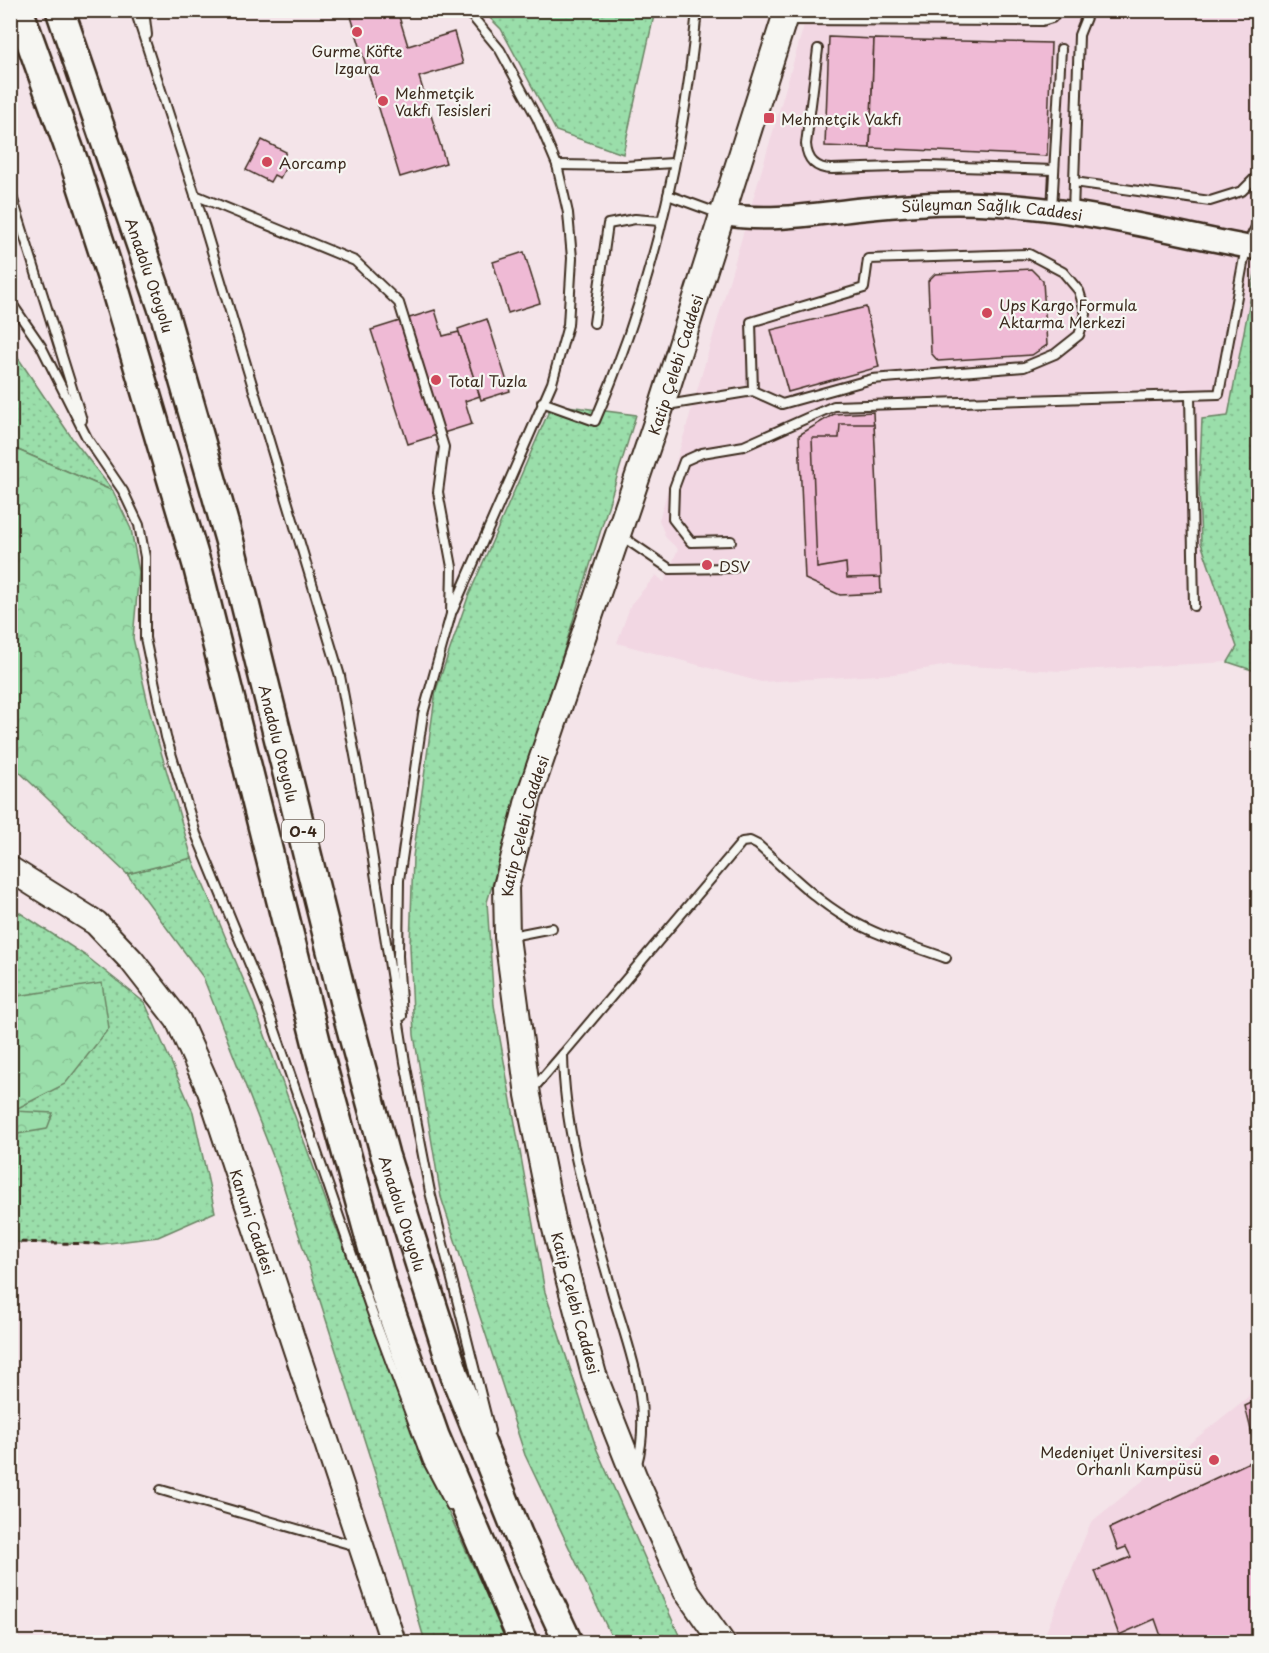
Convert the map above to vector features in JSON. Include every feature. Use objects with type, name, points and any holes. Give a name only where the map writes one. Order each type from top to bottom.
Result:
[{"type":"highway","name":"O-4","points":[[19,10],[74,162],[194,554],[320,1057],[385,1294],[435,1436],[518,1632]]},
{"type":"highway","name":"Anadolu Otoyolu","points":[[60,10],[169,327],[230,543],[344,1003],[385,1155],[456,1379],[518,1534],[568,1642]]},
{"type":"main road","name":"Katip Çelebi Caddesi","points":[[722,1642],[686,1590],[634,1476],[594,1375],[554,1224],[528,1095],[507,937],[506,887],[530,796],[662,405],[786,15]]},
{"type":"main road","name":"Kanuni Caddesi","points":[[10,869],[96,923],[132,961],[178,1020],[210,1090],[393,1642]]},
{"type":"street","name":"Süleyman Sağlık Caddesi","points":[[721,214],[763,220],[863,209],[958,203],[1062,212],[1119,220],[1252,248]]},
{"type":"lane","points":[[135,10],[195,195],[340,676],[364,803],[405,1062],[430,1192],[493,1442]]},
{"type":"lane","points":[[144,10],[150,54]]},
{"type":"lane","points":[[405,1062],[398,956],[399,880],[423,714],[451,614],[552,383],[568,325],[571,292],[572,258],[568,213],[557,165],[537,118],[500,50],[466,10]]},
{"type":"lane","points":[[542,402],[596,421],[639,302],[668,195],[697,10]]},
{"type":"lane","points":[[786,15],[1042,21],[1052,18],[1060,10]]},
{"type":"lane","points":[[1062,212],[1074,182],[1079,35],[1089,10]]},
{"type":"lane","points":[[1060,49],[1054,170],[1062,212]]},
{"type":"lane","points":[[818,50],[806,144],[808,157],[818,166],[832,169],[928,166],[1054,170]]},
{"type":"lane","points":[[557,165],[625,166],[673,163]]},
{"type":"lane","points":[[1074,182],[1210,201],[1242,191],[1258,175]]},
{"type":"lane","points":[[10,190],[87,438]]},
{"type":"lane","points":[[195,195],[355,261],[399,303],[444,447],[438,492],[452,567],[451,614]]},
{"type":"lane","points":[[668,195],[721,214]]},
{"type":"lane","points":[[594,323],[608,224],[635,219],[660,221]]},
{"type":"lane","points":[[731,541],[691,542],[673,519],[674,488],[684,460],[702,453],[744,446],[834,406],[1219,394],[1258,223]]},
{"type":"lane","points":[[662,405],[753,391],[782,404],[872,379],[1024,367],[1055,354],[1079,335],[1086,314],[1079,291],[1063,272],[1029,254],[868,259],[864,288],[751,322],[753,391]]},
{"type":"lane","points":[[10,301],[41,346],[87,438],[123,491],[140,525],[145,557],[145,638],[166,737],[196,834],[266,1004],[370,1307],[428,1462],[454,1512]]},
{"type":"lane","points":[[1190,395],[1194,606]]},
{"type":"lane","points":[[619,534],[670,569],[734,568]]},
{"type":"lane","points":[[528,1095],[742,842],[750,841],[758,845],[814,894],[846,918],[946,958]]},
{"type":"lane","points":[[507,937],[552,928]]},
{"type":"lane","points":[[563,1054],[564,1101],[576,1161],[642,1397],[644,1441],[634,1476]]},
{"type":"lane","points":[[496,1453],[518,1534]]},
{"type":"lane","points":[[161,1490],[360,1547]]},
{"type":"lane","points":[[465,1532],[518,1632]]},
{"type":"path","points":[[10,1242],[101,1244]]},
{"type":"shaded area","points":[[804,11],[1258,11],[1258,261],[1228,416],[1202,419],[1199,489],[1201,543],[1237,647],[1228,662],[1061,671],[948,665],[895,674],[761,682],[617,643],[631,604],[656,575],[664,582],[678,549],[666,538],[659,520],[803,29]]},
{"type":"shaded area","name":"Medeniyet Üniversitesi Orhanlı Kampüsü","points":[[1258,1377],[1258,1642],[1042,1642],[1091,1522],[1248,1397]]},
{"type":"green space","points":[[483,11],[655,11],[623,154],[556,131],[501,29]]},
{"type":"green space","points":[[1257,263],[1258,672],[1228,662],[1237,647],[1201,543],[1199,489],[1202,419],[1228,416]]},
{"type":"green space","points":[[10,346],[72,438],[113,491],[11,447]]},
{"type":"green space","points":[[552,404],[636,415],[487,902],[494,1005],[545,1292],[597,1450],[682,1642],[614,1642],[525,1455],[441,1197],[414,1035],[410,946],[413,857],[436,690],[468,597]]},
{"type":"green space","points":[[11,447],[113,491],[131,529],[139,572],[133,638],[152,721],[192,858],[127,874],[11,764]]},
{"type":"green space","points":[[192,858],[252,1000],[333,1220],[436,1485],[508,1642],[425,1642],[388,1514],[278,1169],[203,977],[127,874]]},
{"type":"green space","points":[[11,907],[86,956],[145,1003],[193,1112],[215,1212],[158,1237],[101,1244],[11,1242]]},
{"type":"green space","points":[[102,983],[109,1028],[65,1084],[12,1111],[53,1113],[47,1129],[11,1135],[11,997]]},
{"type":"building","points":[[349,10],[397,10],[408,46],[454,32],[463,64],[419,77],[446,163],[400,177]]},
{"type":"building","points":[[829,37],[874,39],[870,148],[825,146]]},
{"type":"building","points":[[874,39],[1051,43],[1047,156],[870,148]]},
{"type":"building","name":"Aorcamp","points":[[262,140],[286,152],[282,160],[288,163],[280,178],[274,175],[270,182],[246,170]]},
{"type":"building","points":[[524,252],[540,303],[508,313],[493,262]]},
{"type":"building","points":[[1031,269],[1043,281],[1047,345],[1032,355],[938,361],[931,353],[928,281],[935,274]]},
{"type":"building","points":[[866,307],[879,367],[788,392],[771,330]]},
{"type":"building","points":[[435,310],[443,336],[459,332],[480,396],[465,401],[472,424],[408,444],[371,330]]},
{"type":"building","points":[[487,319],[510,391],[481,400],[458,329]]},
{"type":"building","points":[[873,412],[881,593],[840,595],[805,579],[799,435],[834,414]]},
{"type":"building","points":[[840,424],[874,424],[881,577],[847,578],[846,563],[817,568],[812,438],[839,438]]},
{"type":"building","points":[[1258,1400],[1258,1458],[1245,1406]]},
{"type":"building","name":"Medeniyet Üniversitesi Orhanlı Kampüsü","points":[[1258,1458],[1258,1642],[1163,1642],[1155,1619],[1119,1635],[1095,1571],[1131,1557],[1126,1547],[1118,1550],[1110,1528]]},
{"type":"place","name":"Gurme Köfte Izgara","points":[[357,32]]},
{"type":"place","name":"Mehmetçik Vakfı Tesisleri","points":[[383,101]]},
{"type":"place","name":"Mehmetçik Vakfı","points":[[769,118]]},
{"type":"place","name":"Aorcamp","points":[[267,162]]},
{"type":"place","name":"Ups Kargo Formula Aktarma Merkezi","points":[[987,313]]},
{"type":"place","name":"Total Tuzla","points":[[436,380]]},
{"type":"place","name":"DSV","points":[[707,565]]},
{"type":"place","name":"Medeniyet Üniversitesi Orhanlı Kampüsü","points":[[1214,1460]]}]
